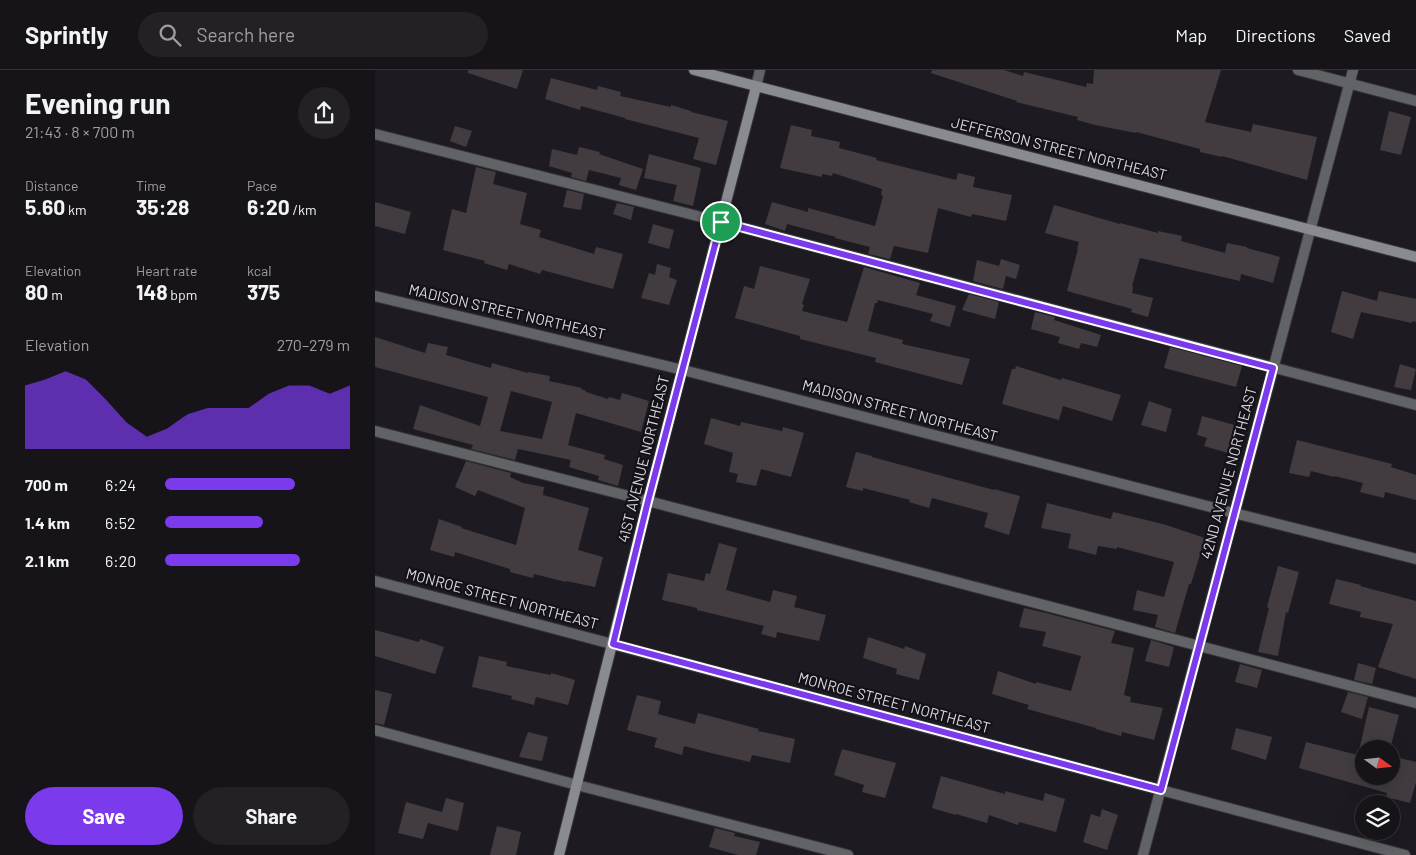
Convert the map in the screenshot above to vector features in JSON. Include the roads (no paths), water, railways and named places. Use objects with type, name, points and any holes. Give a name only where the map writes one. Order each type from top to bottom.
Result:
[{"type":"street","name":"JEFFERSON STREET NORTHEAST","points":[[694,70],[1416,257]]},
{"type":"street","name":"41ST AVENUE NORTHEAST","points":[[559,855],[648,501],[760,70]]},
{"type":"street","points":[[1298,70],[1416,101]]},
{"type":"street","name":"42ND AVENUE NORTHEAST","points":[[1143,855],[1353,70]]},
{"type":"street","points":[[375,134],[721,222],[1416,405]]},
{"type":"street","name":"MADISON STREET NORTHEAST","points":[[375,296],[683,370],[1416,559]]},
{"type":"street","points":[[375,431],[1416,703]]},
{"type":"street","name":"MONROE STREET NORTHEAST","points":[[375,581],[1405,855]]},
{"type":"street","points":[[375,730],[577,785],[848,855]]}]
